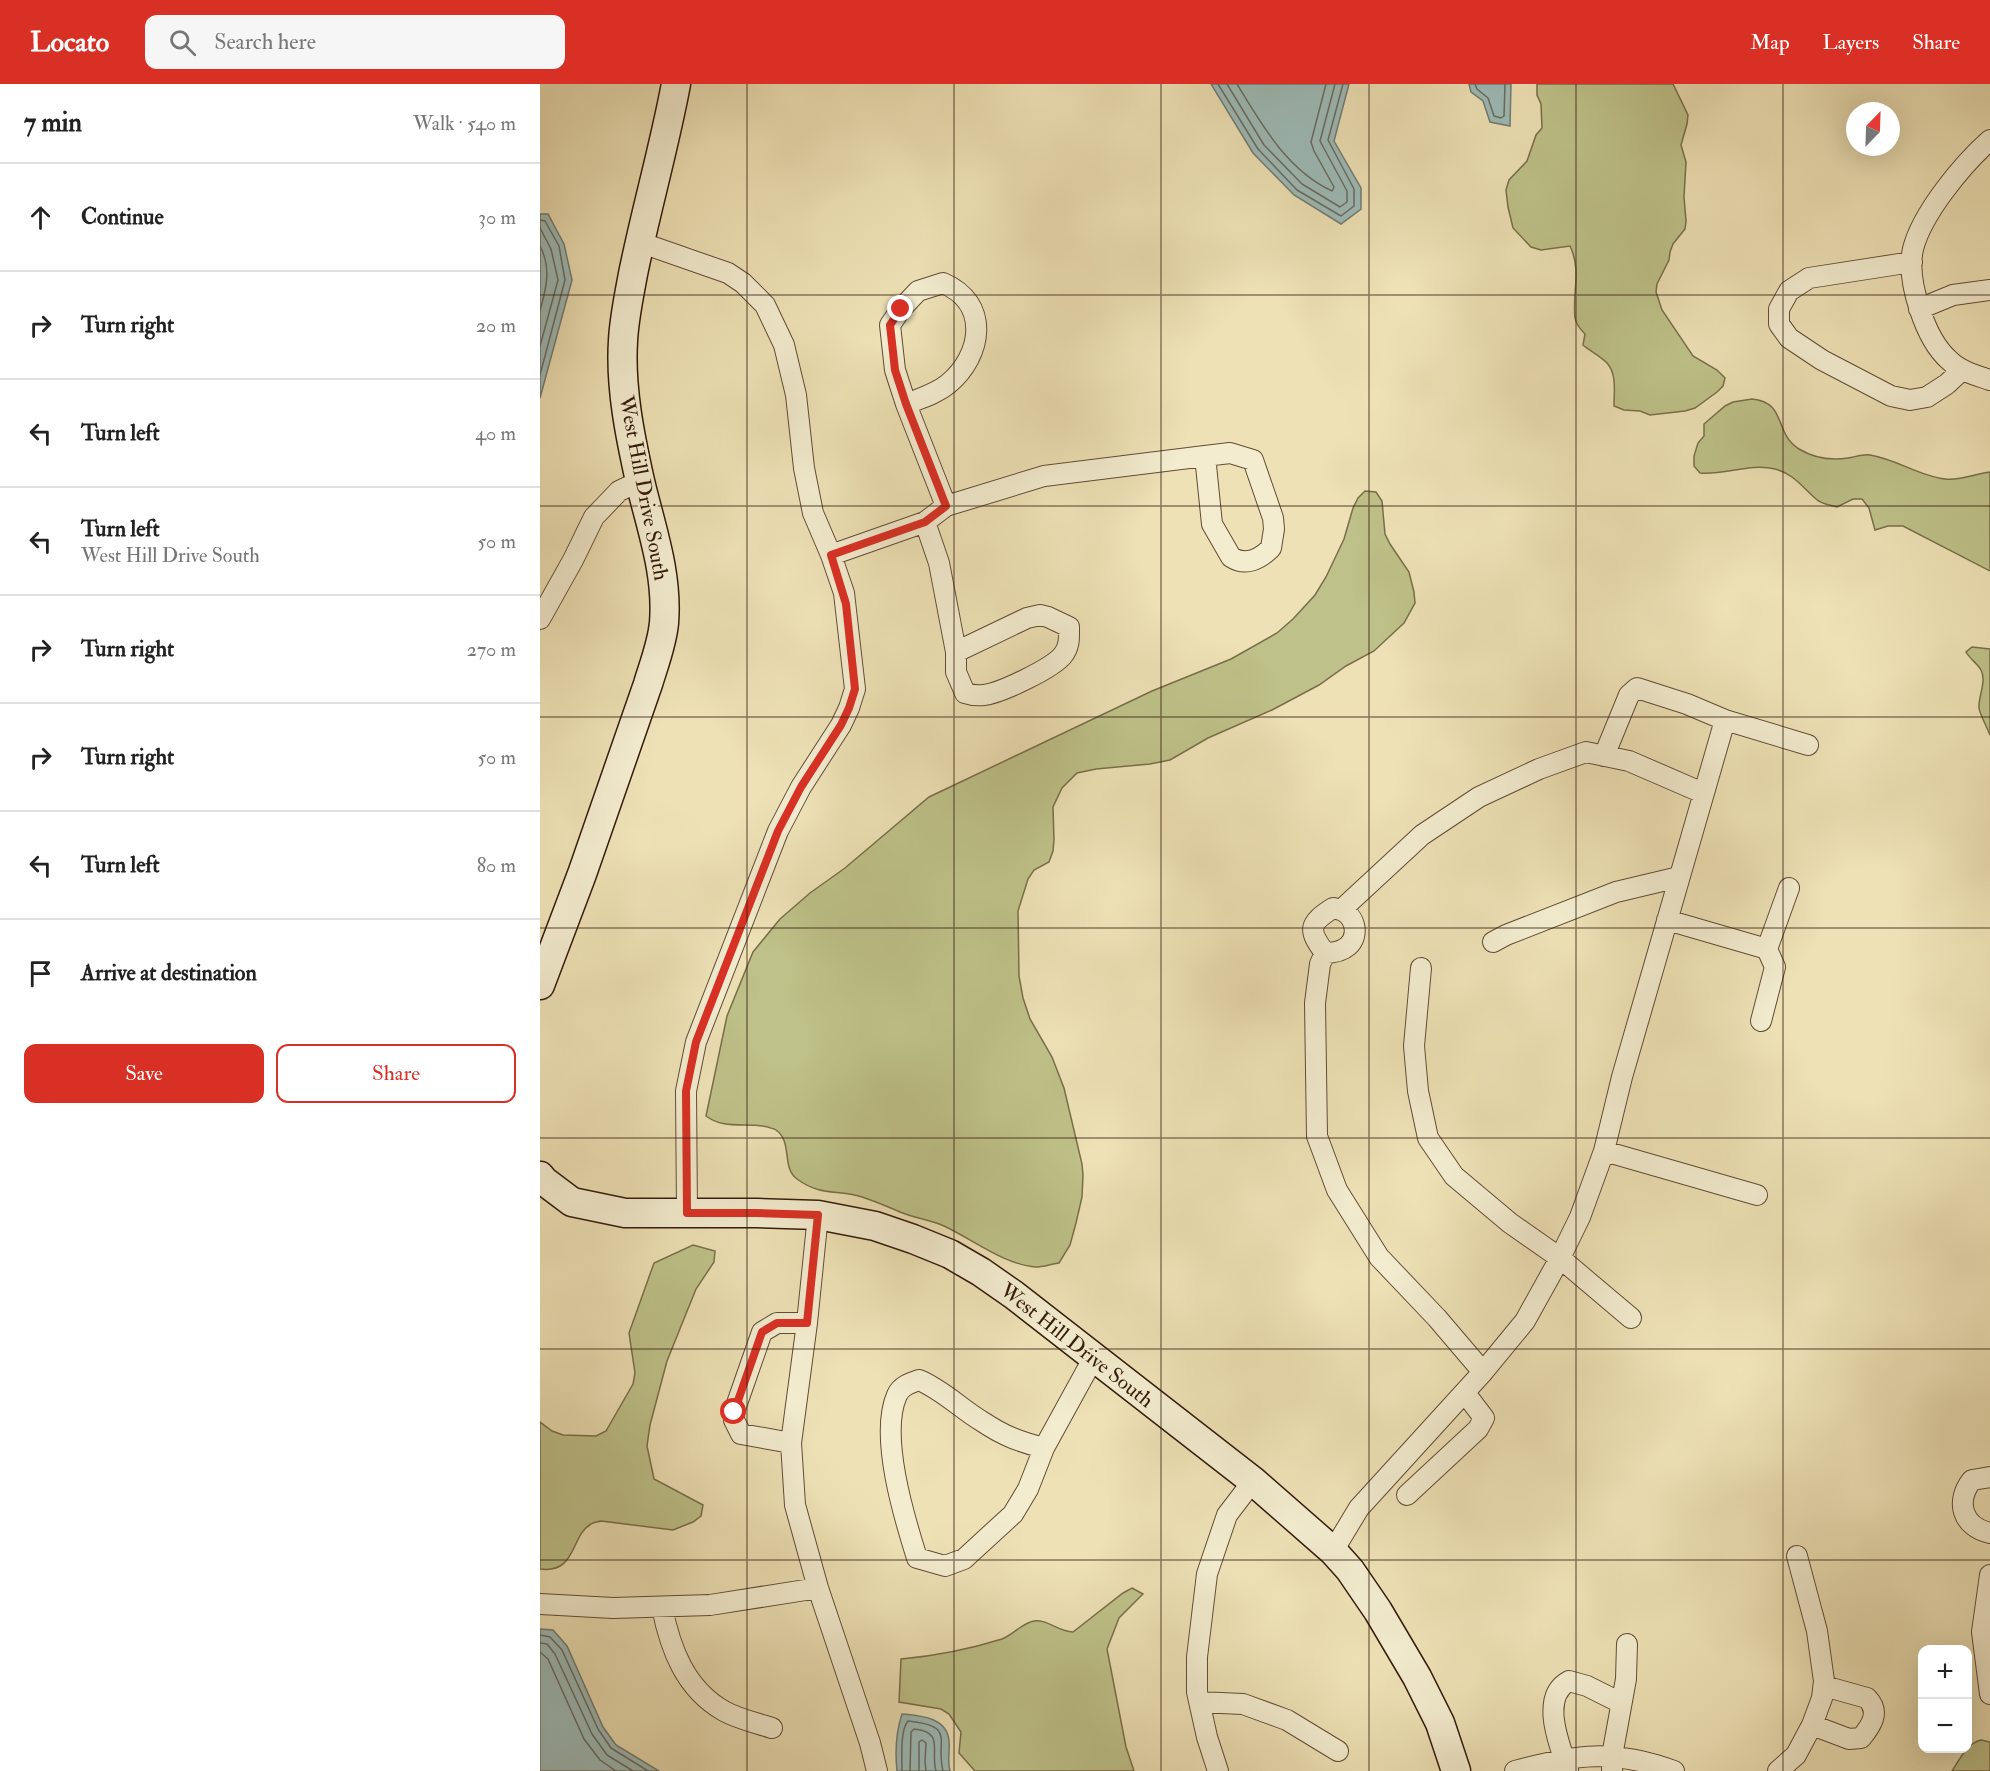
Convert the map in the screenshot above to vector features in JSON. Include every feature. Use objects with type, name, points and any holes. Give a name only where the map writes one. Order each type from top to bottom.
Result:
[{"type":"street","name":"West Hill Drive South","points":[[540,985],[582,874],[648,684],[664,625],[662,568],[640,481],[629,422],[623,342],[639,242],[668,128],[676,84]]},
{"type":"street","points":[[1990,140],[1975,153],[1936,202],[1913,248],[1912,261],[1919,309],[1937,345],[1947,359],[1962,370],[1990,380]]},
{"type":"street","points":[[639,242],[728,273],[744,283],[765,305],[784,345],[796,395],[804,468],[813,513],[831,555],[846,604],[855,689],[841,725],[801,787],[778,831],[696,1042],[686,1091],[687,1213]]},
{"type":"street","points":[[1912,261],[1809,278],[1790,291],[1779,309],[1779,324],[1790,338],[1822,360],[1891,396],[1910,400],[1927,397],[1947,384],[1962,370]]},
{"type":"street","points":[[906,404],[933,393],[948,383],[969,356],[977,340],[977,322],[972,308],[962,294],[943,283],[918,291],[890,325],[895,370],[906,404],[946,506]]},
{"type":"street","points":[[1919,309],[1953,295],[1990,290]]},
{"type":"street","points":[[831,555],[925,522],[946,506],[1044,476],[1205,456],[1230,453],[1253,460],[1273,518],[1271,548],[1253,562],[1236,560],[1231,557],[1212,524],[1205,456]]},
{"type":"street","points":[[540,619],[573,561],[594,517],[619,491],[640,481]]},
{"type":"street","points":[[925,522],[939,563],[956,652],[956,672],[965,693],[976,696],[986,695],[1034,675],[1055,662],[1063,655],[1067,647],[1069,627],[1048,616],[1033,616],[956,652]]},
{"type":"street","points":[[1605,756],[1629,695],[1637,687],[1725,720],[1808,745]]},
{"type":"street","points":[[1333,1551],[1359,1508],[1465,1393],[1525,1321],[1580,1217],[1604,1151],[1622,1077],[1725,720]]},
{"type":"street","points":[[1341,910],[1422,835],[1479,797],[1539,768],[1586,752],[1629,761],[1704,793]]},
{"type":"street","points":[[1492,942],[1616,892],[1679,877]]},
{"type":"street","points":[[1761,1021],[1775,967],[1767,950],[1789,888]]},
{"type":"street","points":[[1333,908],[1346,912],[1354,921],[1354,937],[1347,947],[1336,953],[1324,953],[1313,938],[1312,931],[1319,917],[1333,908]]},
{"type":"street","points":[[1667,920],[1767,950]]},
{"type":"street","points":[[1324,953],[1320,964],[1315,1003],[1317,1136],[1336,1190],[1379,1257],[1437,1318],[1483,1372]]},
{"type":"street","points":[[1421,968],[1414,1046],[1418,1091],[1428,1138],[1454,1176],[1510,1223],[1560,1258],[1631,1318]]},
{"type":"street","points":[[1604,1151],[1757,1195]]},
{"type":"street","name":"West Hill Drive South","points":[[540,1176],[572,1202],[625,1214],[818,1215],[875,1226],[950,1254],[981,1272],[1014,1294],[1253,1481],[1333,1551],[1350,1570],[1407,1658],[1440,1723],[1456,1771]]},
{"type":"street","points":[[818,1215],[791,1443],[795,1505],[818,1588],[870,1743],[877,1771]]},
{"type":"street","points":[[791,1443],[741,1434],[734,1420],[734,1412],[762,1332],[777,1323],[807,1323]]},
{"type":"street","points":[[1044,1448],[1013,1440],[982,1422],[931,1385],[919,1380],[906,1385],[897,1393],[890,1421],[894,1473],[917,1558],[945,1566],[964,1559],[1013,1514],[1028,1489],[1044,1448],[1094,1357]]},
{"type":"street","points":[[1407,1496],[1478,1429],[1484,1418],[1465,1393]]},
{"type":"street","points":[[1990,1477],[1972,1480],[1965,1488],[1962,1498],[1968,1520],[1975,1527],[1990,1533]]},
{"type":"street","points":[[1218,1771],[1207,1737],[1197,1692],[1197,1657],[1207,1574],[1227,1515],[1253,1481]]},
{"type":"street","points":[[1778,1771],[1796,1755],[1812,1725],[1824,1686],[1817,1631],[1797,1556]]},
{"type":"street","points":[[1990,1575],[1982,1632],[1990,1694]]},
{"type":"street","points":[[540,1604],[613,1608],[710,1605],[818,1588]]},
{"type":"street","points":[[662,1607],[668,1637],[682,1671],[703,1696],[725,1712],[772,1728]]},
{"type":"street","points":[[1612,1764],[1626,1679],[1627,1644]]},
{"type":"street","points":[[1566,1765],[1555,1728],[1553,1707],[1558,1690],[1563,1684],[1569,1681],[1587,1686],[1621,1703]]},
{"type":"street","points":[[1812,1725],[1849,1739],[1861,1738],[1872,1725],[1874,1713],[1872,1703],[1867,1698],[1824,1686]]},
{"type":"street","points":[[1199,1702],[1243,1704],[1287,1720],[1338,1751]]},
{"type":"street","points":[[1515,1771],[1566,1765],[1592,1756],[1612,1764]]},
{"type":"street","points":[[1612,1764],[1623,1757],[1674,1771]]},
{"type":"green space","points":[[1537,84],[1673,84],[1688,115],[1681,145],[1686,162],[1684,197],[1686,221],[1685,229],[1673,244],[1656,292],[1662,310],[1693,356],[1717,370],[1725,378],[1723,386],[1717,392],[1695,408],[1650,415],[1614,406],[1614,383],[1610,367],[1583,345],[1585,334],[1576,320],[1574,309],[1575,264],[1570,246],[1541,250],[1531,247],[1513,228],[1506,190],[1509,180],[1527,161],[1536,135],[1542,128]]},
{"type":"green space","points":[[1752,399],[1763,401],[1771,406],[1791,443],[1816,457],[1835,459],[1870,455],[1926,475],[1945,479],[1990,472],[1990,571],[1903,526],[1888,526],[1875,530],[1869,508],[1862,499],[1853,499],[1837,507],[1823,503],[1782,471],[1756,467],[1700,473],[1694,466],[1694,456],[1698,443],[1704,436],[1704,424],[1725,406],[1733,402]]},
{"type":"green space","points":[[1365,491],[1376,492],[1382,501],[1385,534],[1409,572],[1415,603],[1404,623],[1374,651],[1346,666],[1319,685],[1272,710],[1208,738],[1170,760],[1077,773],[1062,788],[1053,807],[1053,851],[1049,862],[1034,870],[1028,879],[1018,911],[1019,976],[1023,998],[1030,1019],[1052,1057],[1064,1088],[1082,1164],[1082,1197],[1076,1223],[1070,1245],[1059,1263],[1039,1267],[1012,1262],[939,1224],[862,1197],[806,1185],[792,1174],[784,1141],[776,1130],[760,1126],[720,1123],[706,1116],[727,1016],[753,952],[780,919],[929,797],[1152,691],[1231,659],[1277,633],[1315,595],[1344,539],[1353,508]]},
{"type":"green space","points":[[1972,647],[1990,649],[1990,735],[1979,708],[1983,674],[1966,652]]},
{"type":"green space","points":[[693,1245],[715,1251],[714,1262],[696,1289],[667,1361],[650,1425],[647,1446],[654,1479],[703,1505],[701,1516],[673,1530],[601,1521],[593,1523],[584,1530],[572,1553],[561,1566],[540,1569],[540,1422],[552,1431],[563,1435],[596,1436],[606,1431],[633,1384],[635,1373],[629,1333],[654,1263]]},
{"type":"green space","points":[[1132,1588],[1143,1594],[1119,1618],[1107,1649],[1126,1747],[1134,1771],[975,1771],[959,1753],[961,1732],[949,1714],[941,1709],[899,1702],[901,1659],[939,1654],[990,1643],[1034,1621],[1073,1632]]},
{"type":"green space","points":[[1981,1740],[1990,1742],[1990,1771],[1952,1771],[1964,1753],[1972,1753],[1972,1744]]},
{"type":"water","points":[[1211,84],[1349,84],[1334,141],[1361,188],[1361,209],[1341,224],[1294,195],[1253,153]]},
{"type":"water","points":[[1469,84],[1511,84],[1510,126],[1490,122],[1483,101],[1471,92]]},
{"type":"water","points":[[540,214],[548,214],[564,244],[572,280],[540,398]]},
{"type":"water","points":[[540,1629],[553,1630],[567,1646],[603,1727],[616,1745],[659,1771],[540,1771]]},
{"type":"water","points":[[902,1714],[932,1719],[943,1727],[949,1741],[950,1771],[897,1771],[896,1742]]},
{"type":"route","points":[[734,1412],[762,1332],[777,1323],[807,1323],[818,1215],[687,1213],[686,1091],[696,1042],[778,831],[801,787],[841,725],[855,689],[846,604],[831,555],[925,522],[946,506],[895,370],[890,325],[901,309]]}]
